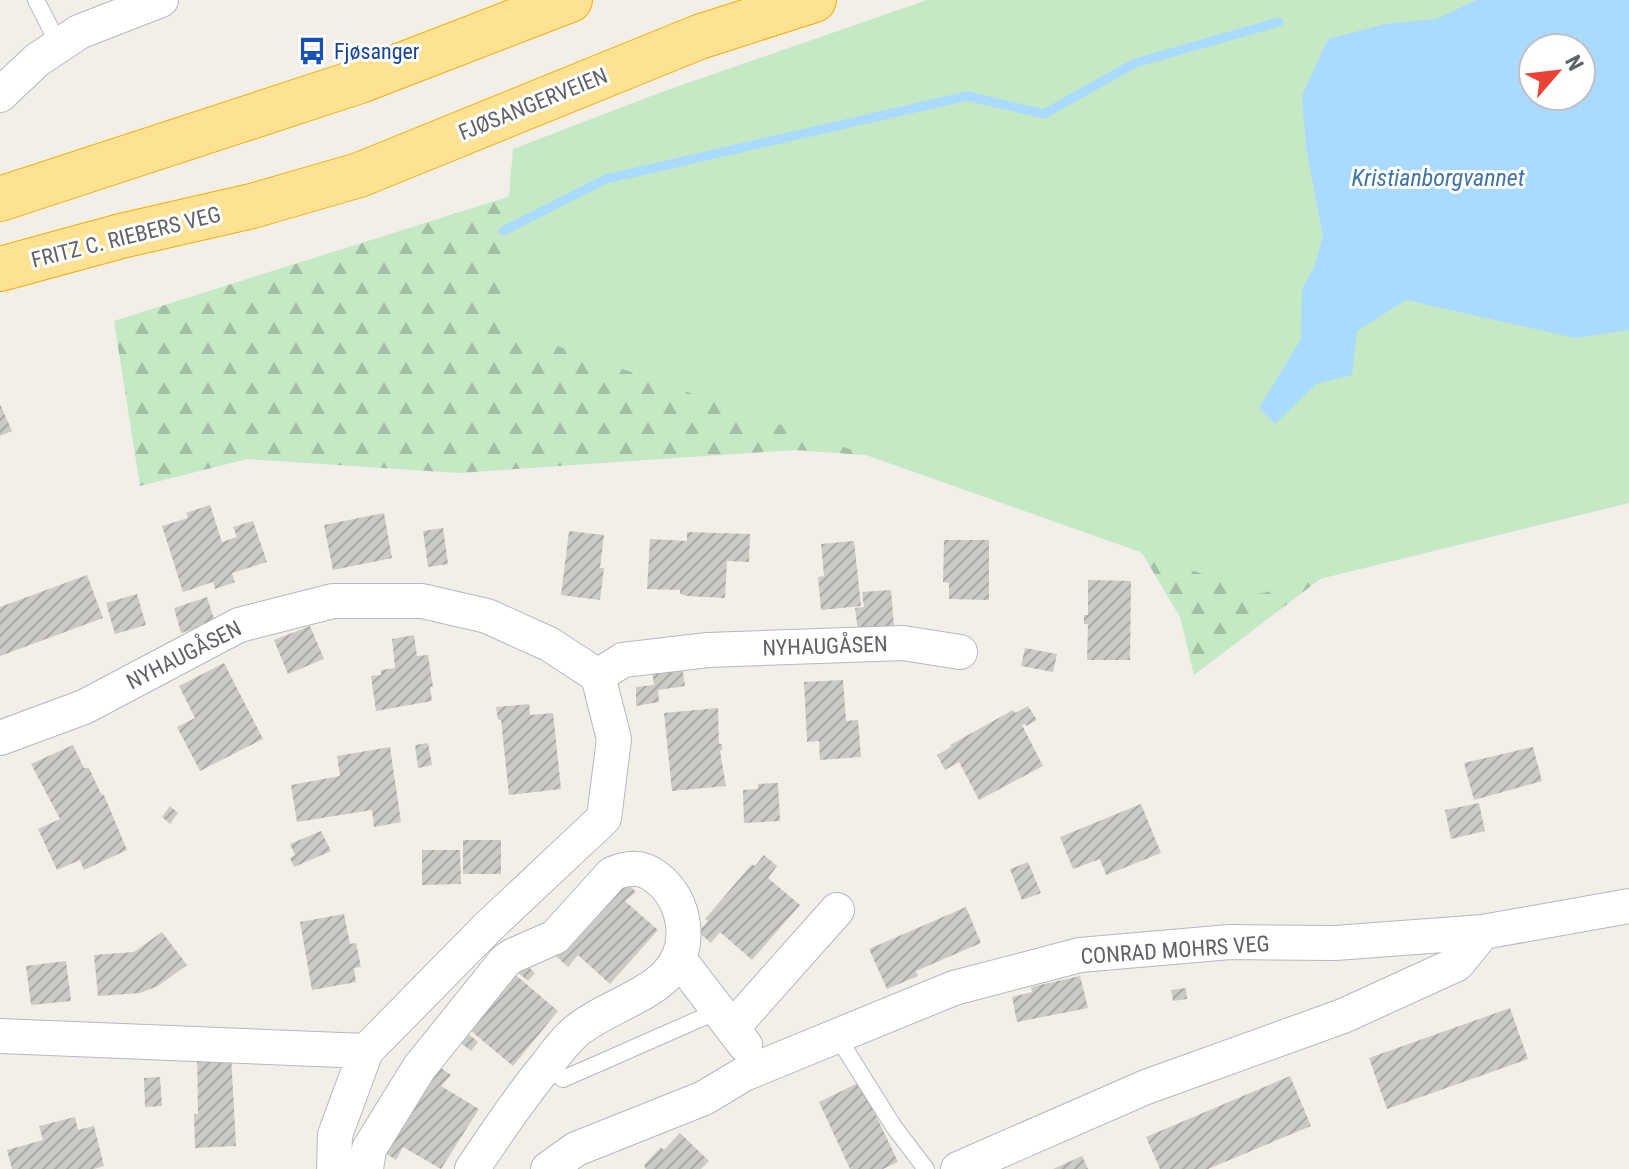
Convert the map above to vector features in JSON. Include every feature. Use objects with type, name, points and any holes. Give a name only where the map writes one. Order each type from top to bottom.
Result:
[{"type":"highway","points":[[0,199],[360,81],[570,0]]},
{"type":"highway","name":"FJØSANGERVEIEN","points":[[252,206],[359,175],[699,37],[814,0]]},
{"type":"highway","name":"FRITZ C. RIEBERS VEG","points":[[0,269],[121,236],[252,206]]},
{"type":"street","points":[[0,95],[37,60],[59,45],[110,18],[161,0]]},
{"type":"street","name":"NYHAUGÅSEN","points":[[0,738],[84,707],[239,625],[333,601],[422,601],[487,616],[549,644],[598,676],[623,660],[708,650],[903,643],[960,652]]},
{"type":"street","points":[[334,1169],[335,1135],[366,1051],[487,928],[604,818],[614,739],[598,676]]},
{"type":"street","points":[[366,1169],[369,1149],[419,1068],[505,961],[555,937],[612,874],[642,868],[669,889],[679,907],[684,938],[679,959],[658,984],[592,1019],[572,1034],[521,1097],[472,1169]]},
{"type":"street","name":"CONRAD MOHRS VEG","points":[[548,1169],[576,1149],[704,1098],[744,1074],[954,988],[1080,955],[1230,942],[1335,943],[1483,932],[1629,906]]},
{"type":"street","points":[[726,1018],[837,910]]},
{"type":"street","points":[[958,1169],[1146,1087],[1357,1010],[1457,964],[1483,932]]},
{"type":"street","points":[[679,959],[726,1018],[752,1057],[744,1074]]},
{"type":"street","points":[[0,1036],[366,1051]]},
{"type":"lane","points":[[36,0],[59,45]]},
{"type":"lane","points":[[546,1067],[563,1079],[726,1018]]},
{"type":"lane","points":[[837,1036],[894,1127],[926,1169]]},
{"type":"green space","points":[[927,0],[1629,0],[1629,503],[1259,594],[498,325],[513,149],[659,93]]},
{"type":"green space","points":[[850,89],[1445,484],[1194,675],[1180,617],[1142,553],[1105,520],[989,464],[795,450],[458,473],[247,459],[140,486],[114,321]]},
{"type":"water","name":"Kristianborgvannet","points":[[1477,0],[1629,0],[1629,330],[1575,338],[1406,300],[1357,331],[1352,375],[1316,384],[1275,424],[1259,408],[1301,339],[1302,289],[1315,265],[1323,236],[1306,147],[1302,96],[1328,39],[1385,24],[1436,19]]},
{"type":"building","points":[[0,404],[12,431],[0,436]]},
{"type":"building","points":[[210,505],[222,542],[237,537],[233,527],[253,521],[267,562],[232,573],[235,582],[215,589],[213,582],[183,592],[162,526],[188,518],[186,513]]},
{"type":"building","points":[[384,513],[392,558],[333,570],[324,525]]},
{"type":"building","points":[[443,528],[448,564],[428,567],[423,531]]},
{"type":"building","points":[[569,531],[604,535],[600,600],[561,595]]},
{"type":"building","points":[[687,532],[750,534],[749,562],[727,561],[725,598],[687,596],[680,594],[680,590],[647,589],[650,539],[687,541]]},
{"type":"building","points":[[944,540],[989,540],[989,600],[949,599],[949,583],[943,582]]},
{"type":"building","points":[[854,541],[861,606],[821,610],[818,577],[824,576],[821,544]]},
{"type":"building","points":[[87,575],[103,618],[0,656],[0,607]]},
{"type":"building","points":[[1088,580],[1131,581],[1130,660],[1087,660],[1088,624],[1084,624],[1084,615],[1088,615]]},
{"type":"building","points":[[891,590],[894,628],[858,631],[855,608],[864,607],[862,592]]},
{"type":"building","points":[[137,594],[146,625],[115,634],[106,603]]},
{"type":"building","points":[[207,597],[215,622],[181,633],[174,608]]},
{"type":"building","points":[[310,626],[324,659],[288,674],[274,640]]},
{"type":"building","points":[[414,635],[417,656],[428,655],[432,701],[376,711],[371,676],[381,675],[381,670],[395,668],[392,639]]},
{"type":"building","points":[[1025,648],[1057,654],[1053,672],[1021,666]]},
{"type":"building","points":[[224,663],[263,739],[200,771],[177,727],[195,718],[179,686]]},
{"type":"building","points":[[682,667],[685,686],[658,690],[659,702],[636,706],[636,687],[654,685],[652,671]]},
{"type":"building","points":[[843,680],[846,721],[858,720],[861,757],[820,760],[819,741],[807,742],[804,682]]},
{"type":"building","points":[[529,704],[530,715],[553,713],[561,789],[509,795],[501,720],[498,720],[496,707]]},
{"type":"building","points":[[1028,706],[1037,720],[1022,725],[1043,766],[979,800],[959,762],[945,770],[937,755],[1013,710],[1015,713]]},
{"type":"building","points":[[718,708],[719,744],[722,744],[720,751],[726,786],[672,791],[664,713]]},
{"type":"building","points":[[428,743],[432,765],[418,768],[415,745]]},
{"type":"building","points":[[73,745],[84,768],[89,768],[104,795],[127,850],[84,870],[80,860],[57,870],[38,829],[60,819],[31,764]]},
{"type":"building","points":[[390,747],[401,822],[374,827],[372,810],[297,822],[291,785],[340,776],[337,756]]},
{"type":"building","points":[[1533,747],[1542,781],[1474,800],[1464,763]]},
{"type":"building","points":[[778,783],[780,821],[744,823],[743,790],[758,789],[758,784]]},
{"type":"building","points":[[1479,803],[1485,831],[1451,839],[1445,810]]},
{"type":"building","points":[[1141,804],[1161,853],[1106,875],[1100,859],[1073,869],[1060,837]]},
{"type":"building","points":[[170,806],[178,813],[170,824],[162,817]]},
{"type":"building","points":[[321,831],[331,851],[294,867],[290,858],[295,855],[290,844]]},
{"type":"building","points":[[463,840],[501,840],[501,874],[463,874]]},
{"type":"building","points":[[422,850],[460,850],[461,884],[422,885]]},
{"type":"building","points":[[764,855],[777,866],[768,878],[800,905],[752,960],[720,932],[711,943],[698,932],[708,921],[705,919],[752,864],[755,866]]},
{"type":"building","points":[[1028,862],[1041,893],[1022,900],[1010,869]]},
{"type":"building","points":[[624,880],[636,892],[625,901],[658,930],[610,984],[578,955],[568,967],[556,956]]},
{"type":"building","points":[[966,907],[981,943],[916,971],[918,976],[887,989],[869,949]]},
{"type":"building","points":[[344,914],[350,944],[356,943],[361,967],[354,968],[356,982],[312,990],[300,922]]},
{"type":"building","points":[[162,932],[187,965],[158,986],[140,993],[98,996],[94,955],[134,952]]},
{"type":"building","points":[[66,961],[71,1001],[31,1005],[26,966]]},
{"type":"building","points":[[522,961],[535,973],[528,981],[515,970]]},
{"type":"building","points":[[511,971],[558,1011],[513,1066],[465,1026]]},
{"type":"building","points":[[1080,976],[1088,1008],[1017,1022],[1012,997],[1032,992],[1031,987]]},
{"type":"building","points":[[1186,988],[1187,999],[1173,1001],[1171,990]]},
{"type":"building","points":[[1510,1008],[1528,1059],[1387,1109],[1369,1058]]},
{"type":"building","points":[[465,1031],[478,1042],[471,1051],[457,1040]]},
{"type":"building","points":[[231,1053],[236,1146],[195,1148],[197,1054]]},
{"type":"building","points":[[437,1065],[451,1075],[441,1086],[479,1109],[441,1169],[403,1147],[396,1160],[382,1151]]},
{"type":"building","points":[[1290,1076],[1311,1126],[1208,1169],[1160,1169],[1146,1137]]},
{"type":"building","points":[[160,1077],[162,1106],[145,1107],[144,1078]]},
{"type":"building","points":[[860,1082],[898,1162],[883,1169],[850,1169],[819,1102]]},
{"type":"building","points":[[75,1117],[78,1130],[94,1126],[104,1166],[94,1169],[12,1169],[7,1150],[43,1140],[39,1126]]},
{"type":"building","points":[[680,1133],[709,1161],[701,1169],[646,1169],[644,1165],[661,1147],[664,1150]]},
{"type":"building","points":[[1082,1156],[1088,1169],[1053,1169]]},
{"type":"waterway","points":[[503,231],[606,179],[967,96],[1044,114],[1135,63],[1279,22]]},
{"type":"place","name":"Fjøsanger","points":[[312,51]]}]
